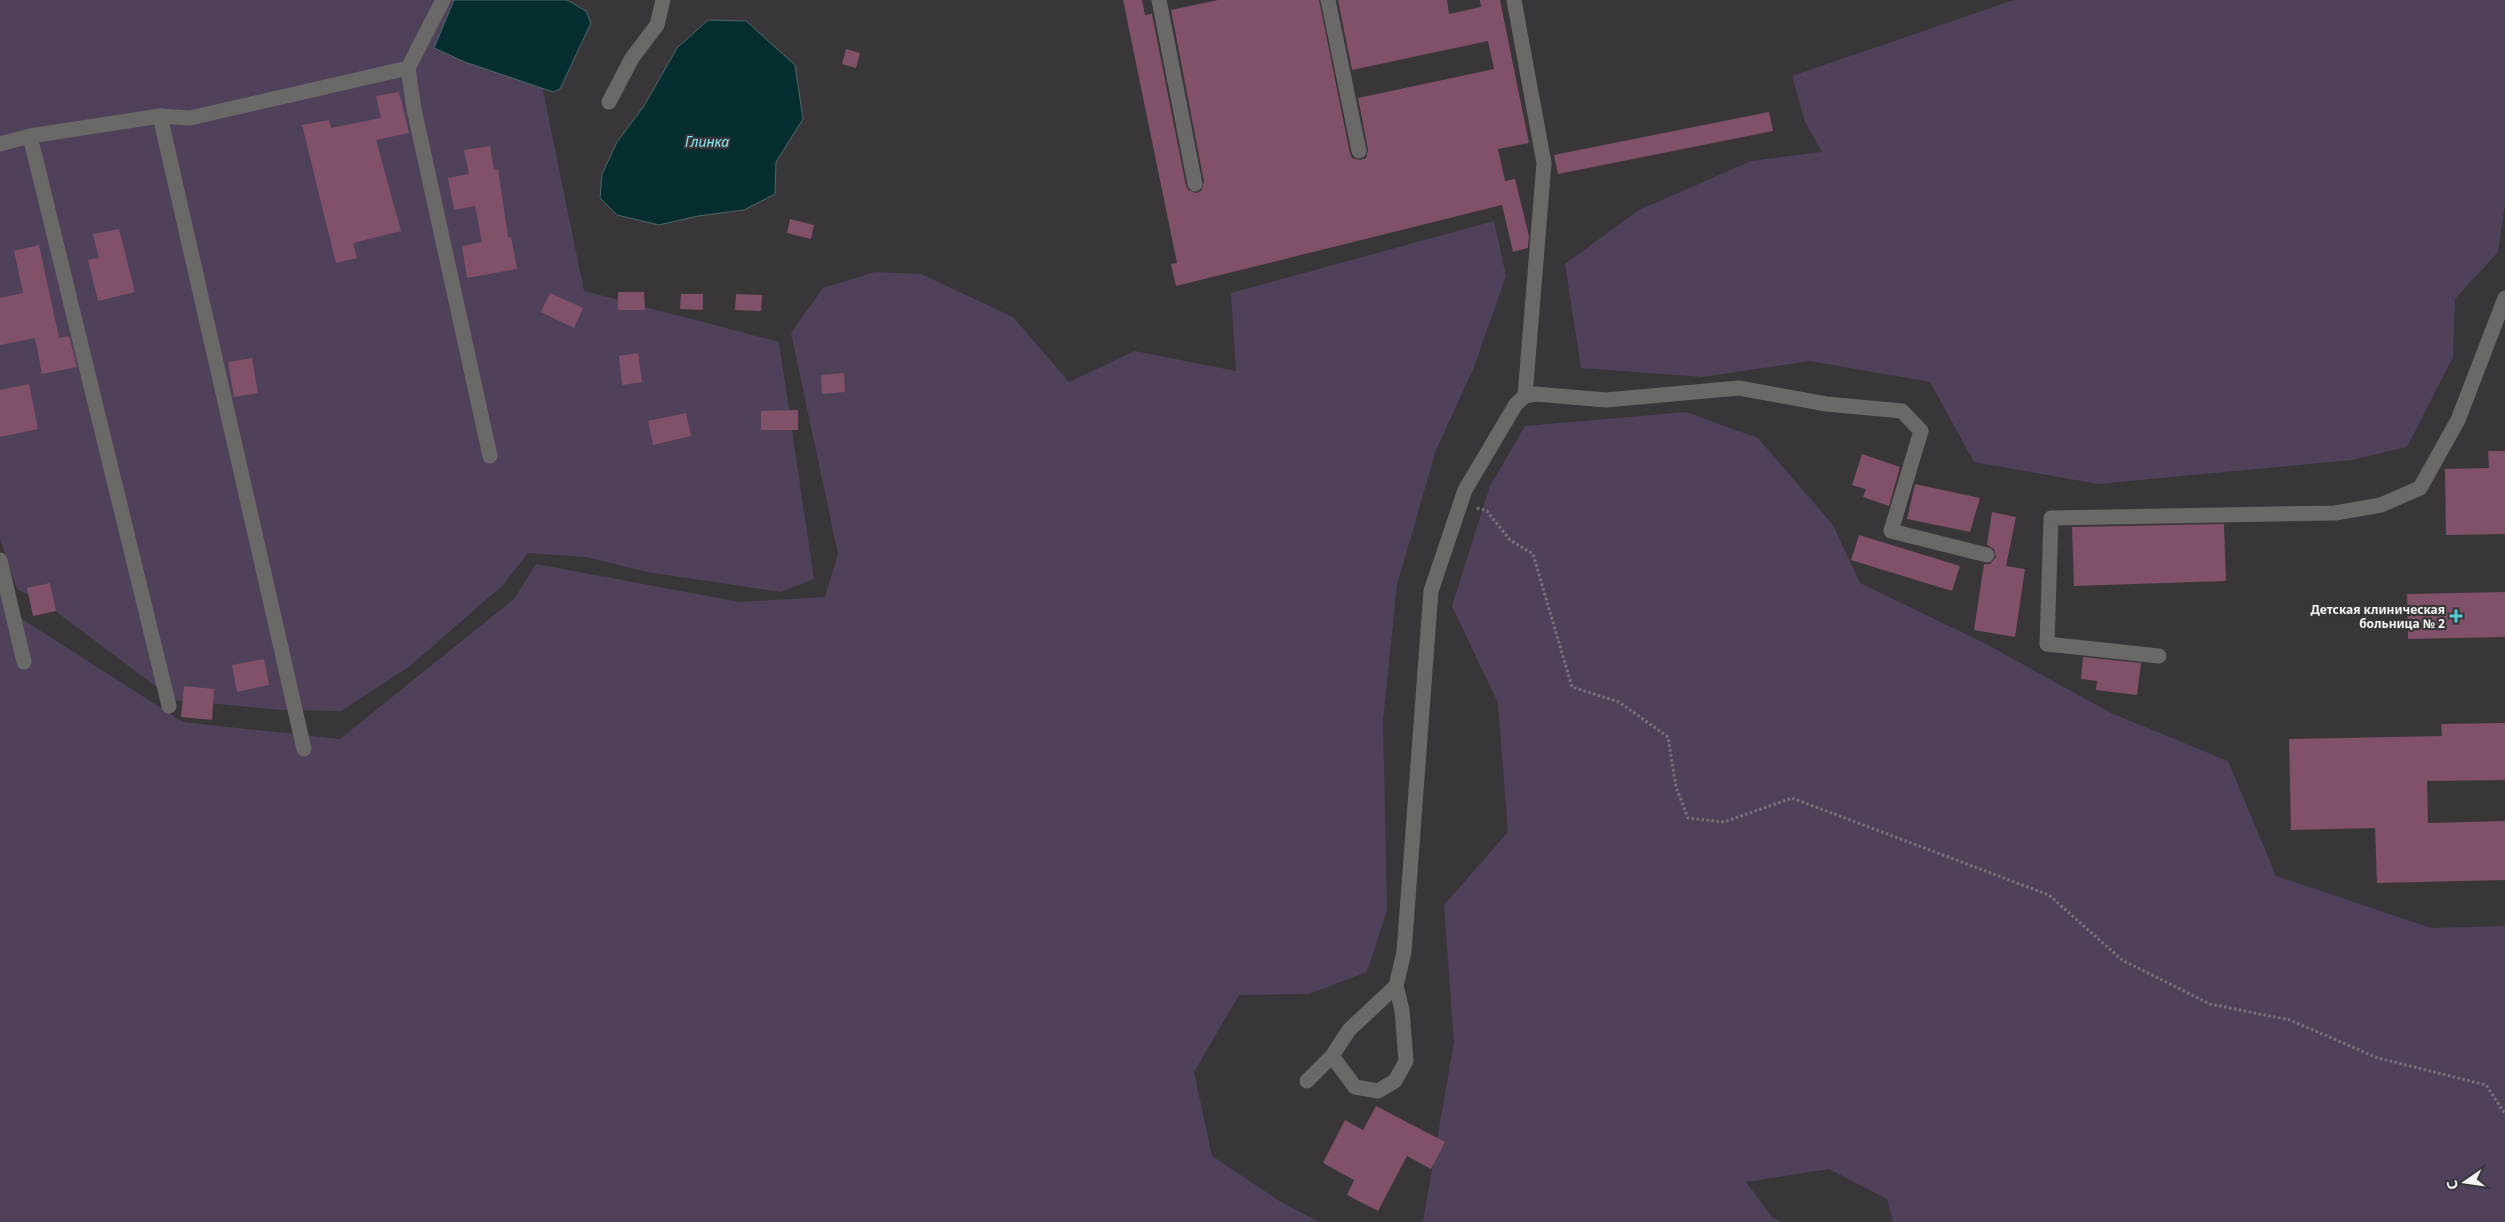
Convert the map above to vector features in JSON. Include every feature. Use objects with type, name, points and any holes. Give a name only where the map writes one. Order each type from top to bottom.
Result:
[{"type":"street","points":[[443,0],[408,68],[414,109],[490,456]]},
{"type":"street","points":[[609,102],[632,58],[657,25],[663,0]]},
{"type":"street","points":[[1159,0],[1195,184]]},
{"type":"street","points":[[1328,0],[1359,151]]},
{"type":"street","points":[[1514,0],[1544,163],[1525,396]]},
{"type":"street","points":[[0,144],[30,136],[160,116],[190,118],[408,68]]},
{"type":"street","points":[[160,116],[304,749]]},
{"type":"street","points":[[30,136],[169,706]]},
{"type":"street","points":[[2159,656],[2047,644],[2051,518],[2335,514],[2380,505],[2420,488],[2458,420],[2505,298]]},
{"type":"street","points":[[1332,1056],[1355,1087],[1378,1091],[1394,1081],[1406,1061],[1402,1010],[1396,986],[1404,952],[1431,591],[1465,490],[1516,404],[1525,396],[1536,394],[1606,400],[1739,388],[1826,404],[1902,411],[1921,431],[1891,531],[1987,556]]},
{"type":"street","points":[[0,560],[24,662]]},
{"type":"street","points":[[1307,1081],[1332,1056],[1349,1030],[1396,986]]},
{"type":"path","points":[[1461,503],[1487,511],[1510,540],[1533,554],[1572,687],[1619,702],[1668,737],[1676,787],[1688,818],[1724,822],[1792,798],[2049,895],[2122,960],[2210,1004],[2290,1020],[2378,1058],[2486,1085],[2505,1114]]},
{"type":"shaded area","points":[[0,0],[530,0],[537,61],[584,291],[779,342],[814,579],[781,592],[647,572],[586,557],[528,553],[504,584],[410,666],[341,711],[282,710],[174,700],[50,607],[17,589],[0,539]]},
{"type":"shaded area","points":[[2014,0],[2505,0],[2505,204],[2498,252],[2455,299],[2453,357],[2407,447],[2352,460],[2098,484],[1974,462],[1930,382],[1810,361],[1702,377],[1581,368],[1565,264],[1639,210],[1751,161],[1822,152],[1805,122],[1792,76]]},
{"type":"shaded area","points":[[1494,221],[1506,276],[1474,367],[1436,450],[1397,585],[1383,721],[1387,910],[1367,972],[1309,994],[1239,995],[1194,1072],[1212,1156],[1281,1202],[1319,1222],[0,1222],[0,576],[11,612],[183,722],[340,739],[514,599],[536,564],[740,602],[825,597],[838,554],[791,333],[823,288],[875,272],[921,274],[1013,317],[1069,382],[1135,351],[1236,371],[1231,293]]},
{"type":"shaded area","points":[[1686,412],[1758,438],[1833,525],[1860,583],[1986,644],[2111,713],[2228,761],[2276,876],[2431,928],[2505,926],[2505,1222],[1893,1222],[1887,1199],[1829,1169],[1746,1182],[1772,1217],[1781,1222],[1419,1222],[1423,1221],[1454,1042],[1444,905],[1508,832],[1498,703],[1452,606],[1490,486],[1525,426]]},
{"type":"water","points":[[454,0],[567,0],[586,11],[591,23],[560,89],[553,92],[465,62],[434,48]]},
{"type":"water","name":"Глинка","points":[[708,20],[746,21],[795,65],[803,119],[776,162],[775,194],[744,210],[698,216],[659,225],[617,215],[600,198],[602,174],[617,142],[644,106],[677,48]]},
{"type":"building","points":[[1123,0],[1142,0],[1145,15],[1152,14],[1186,186],[1188,190],[1196,193],[1201,191],[1204,182],[1171,10],[1218,0],[1319,0],[1350,153],[1352,158],[1360,160],[1366,158],[1368,150],[1358,98],[1494,69],[1488,41],[1352,70],[1338,0],[1447,0],[1449,14],[1481,7],[1480,0],[1500,0],[1529,143],[1498,149],[1505,181],[1515,179],[1529,236],[1528,248],[1513,252],[1502,205],[1176,286],[1171,264],[1177,263]]},
{"type":"building","points":[[846,49],[860,53],[856,68],[842,64]]},
{"type":"building","points":[[399,92],[409,133],[376,140],[401,231],[353,243],[357,258],[336,263],[302,125],[329,120],[331,128],[381,118],[376,96]]},
{"type":"building","points":[[1769,112],[1773,131],[1558,174],[1554,155]]},
{"type":"building","points":[[490,146],[494,170],[498,169],[508,237],[511,237],[517,269],[467,278],[462,246],[482,242],[475,206],[454,210],[448,178],[469,174],[464,150]]},
{"type":"building","points":[[790,219],[814,225],[811,239],[787,233]]},
{"type":"building","points":[[119,229],[135,292],[98,301],[88,260],[99,258],[93,234]]},
{"type":"building","points":[[39,245],[59,338],[69,336],[77,367],[42,374],[35,338],[0,345],[0,298],[23,293],[14,251]]},
{"type":"building","points":[[618,292],[644,292],[645,310],[618,310]]},
{"type":"building","points":[[550,293],[583,308],[574,328],[541,312]]},
{"type":"building","points":[[681,294],[703,294],[703,310],[680,309]]},
{"type":"building","points":[[736,294],[762,295],[761,311],[735,310]]},
{"type":"building","points":[[638,353],[642,382],[622,385],[619,356]]},
{"type":"building","points":[[252,358],[258,393],[234,397],[228,362]]},
{"type":"building","points":[[844,373],[845,392],[822,394],[821,375]]},
{"type":"building","points":[[29,384],[38,429],[0,437],[0,390]]},
{"type":"building","points":[[798,410],[798,430],[761,430],[761,411]]},
{"type":"building","points":[[686,413],[691,436],[653,445],[648,421]]},
{"type":"building","points":[[2488,451],[2505,451],[2505,534],[2446,535],[2445,469],[2489,468]]},
{"type":"building","points":[[1862,454],[1900,467],[1889,506],[1863,497],[1866,489],[1852,485]]},
{"type":"building","points":[[1915,484],[1980,498],[1970,532],[1907,519]]},
{"type":"building","points":[[1992,512],[2016,517],[2006,566],[2025,569],[2015,637],[1974,630],[1984,564],[1990,564],[1996,557],[1994,549],[1987,545]]},
{"type":"building","points":[[2224,524],[2226,581],[2074,586],[2072,527]]},
{"type":"building","points":[[1859,535],[1960,566],[1952,591],[1851,560]]},
{"type":"building","points":[[50,583],[56,611],[33,616],[27,588]]},
{"type":"building","name":"Детская клиническая больница № 2","points":[[2505,592],[2505,637],[2408,639],[2407,594]]},
{"type":"building","points":[[2083,657],[2141,663],[2137,695],[2096,690],[2097,681],[2081,679]]},
{"type":"building","points":[[264,659],[269,685],[237,692],[232,665]]},
{"type":"building","points":[[184,686],[214,689],[212,720],[181,717]]},
{"type":"building","points":[[2505,723],[2505,780],[2427,781],[2428,823],[2505,821],[2505,880],[2377,883],[2375,828],[2291,830],[2289,739],[2442,736],[2441,724]]},
{"type":"building","points":[[1376,1106],[1445,1142],[1431,1169],[1407,1156],[1378,1211],[1347,1195],[1354,1180],[1323,1163],[1345,1120],[1363,1130]]},
{"type":"place","name":"Детская клиническая больница № 2","points":[[2456,616]]}]
